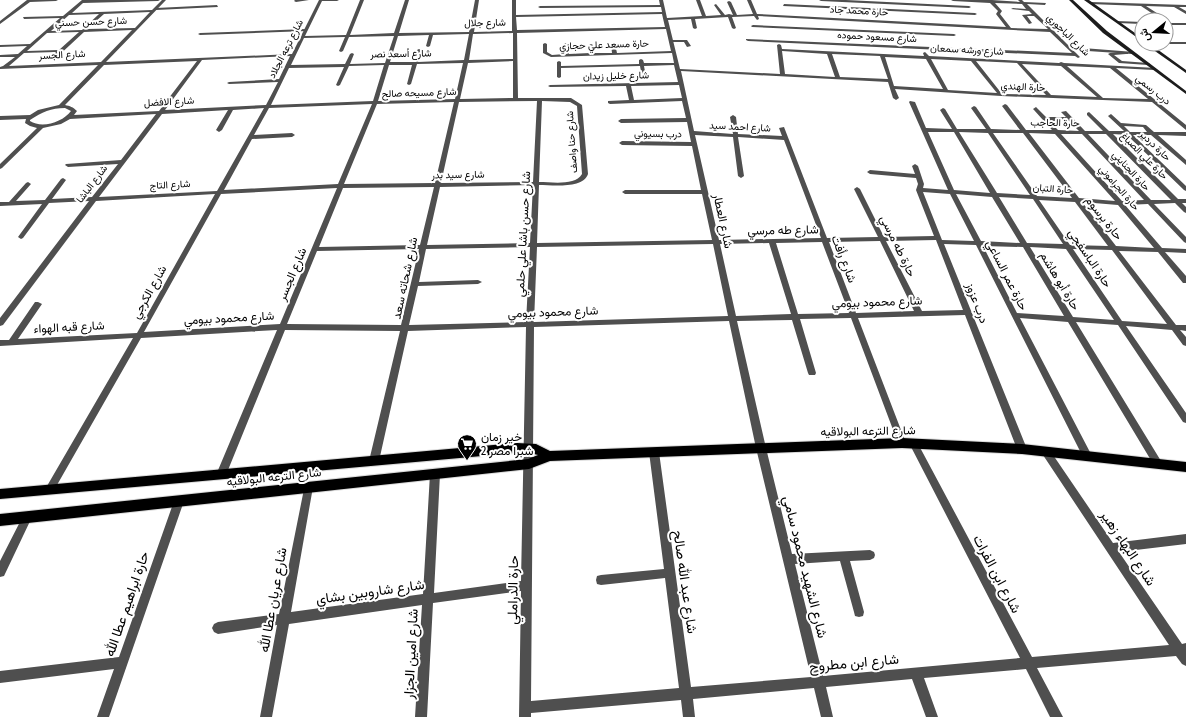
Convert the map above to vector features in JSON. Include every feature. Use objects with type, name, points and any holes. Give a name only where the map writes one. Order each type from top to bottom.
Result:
[{"type":"main road","points":[[1071,0],[1105,32],[1186,93]]},
{"type":"main road","points":[[1086,0],[1134,34]]},
{"type":"main road","points":[[1159,52],[1185,70]]},
{"type":"main road","name":"شارع الترعه البولاقيه","points":[[0,520],[528,464],[549,456],[907,443],[1022,449],[1186,467]]},
{"type":"main road","name":"شارع الترعه البولاقيه","points":[[0,494],[529,448],[536,449],[549,456]]},
{"type":"street","points":[[0,23],[29,1],[56,0]]},
{"type":"street","points":[[0,72],[2,68],[32,45],[83,1],[158,0]]},
{"type":"street","points":[[60,107],[164,0]]},
{"type":"street","points":[[293,6],[296,0],[308,0]]},
{"type":"street","points":[[321,0],[337,0]]},
{"type":"street","name":"شارع ترعه الجلاد","points":[[268,106],[321,0]]},
{"type":"street","points":[[341,51],[362,0]]},
{"type":"street","name":"شارع الجسر","points":[[221,475],[375,103],[407,0]]},
{"type":"street","name":"شارع شحاته سعد","points":[[374,461],[422,247],[438,185],[466,62],[477,0]]},
{"type":"street","points":[[514,0],[516,100]]},
{"type":"street","points":[[540,0],[540,16]]},
{"type":"street","points":[[698,0],[704,16]]},
{"type":"street","points":[[749,0],[757,20]]},
{"type":"street","points":[[782,0],[789,17]]},
{"type":"street","points":[[821,0],[969,6]]},
{"type":"street","points":[[953,0],[991,2],[1021,1],[1045,4]]},
{"type":"street","points":[[964,0],[978,19]]},
{"type":"street","points":[[1165,0],[1186,13]]},
{"type":"street","points":[[120,12],[132,1]]},
{"type":"street","points":[[875,1],[886,22]]},
{"type":"street","points":[[980,1],[985,7]]},
{"type":"street","name":"شارع الباجوري","points":[[1021,1],[1087,65]]},
{"type":"street","points":[[729,2],[734,15]]},
{"type":"street","points":[[991,2],[1000,11],[998,14],[1010,29]]},
{"type":"street","points":[[540,7],[662,3]]},
{"type":"street","name":"شارع العطار","points":[[662,3],[682,83],[761,448]]},
{"type":"street","points":[[1091,3],[1186,6]]},
{"type":"street","points":[[1141,4],[1153,12]]},
{"type":"street","points":[[716,5],[722,15]]},
{"type":"street","points":[[784,5],[975,14]]},
{"type":"street","points":[[24,18],[216,6]]},
{"type":"street","points":[[1013,9],[1030,10]]},
{"type":"street","points":[[54,57],[103,13]]},
{"type":"street","points":[[729,15],[734,28]]},
{"type":"street","name":"حارة محمد جاد","points":[[515,16],[692,17],[755,15],[1052,31]]},
{"type":"street","points":[[1030,23],[1024,15],[1035,15]]},
{"type":"street","points":[[692,17],[695,28]]},
{"type":"street","points":[[802,17],[805,28]]},
{"type":"street","points":[[872,21],[877,31]]},
{"type":"street","points":[[1118,22],[1134,23]]},
{"type":"street","points":[[982,23],[985,28]]},
{"type":"street","points":[[1174,23],[1186,24]]},
{"type":"street","points":[[753,26],[954,35]]},
{"type":"street","name":"شارع جلال","points":[[302,37],[668,28]]},
{"type":"street","name":"شارع حسن حسني","points":[[47,32],[136,29]]},
{"type":"street","points":[[200,34],[306,30]]},
{"type":"street","points":[[428,46],[431,34]]},
{"type":"street","name":"شارع مسعود حموده","points":[[748,40],[1077,56]]},
{"type":"street","points":[[672,41],[685,41],[689,46]]},
{"type":"street","points":[[778,41],[783,76]]},
{"type":"street","points":[[1174,43],[1186,44]]},
{"type":"street","name":"حارة مسعد علي حجازي","points":[[545,44],[545,53],[547,55],[567,56],[674,52]]},
{"type":"street","points":[[566,44],[567,56]]},
{"type":"street","points":[[613,44],[615,54]]},
{"type":"street","points":[[0,46],[32,45]]},
{"type":"street","points":[[591,45],[599,73]]},
{"type":"street","points":[[921,48],[946,91]]},
{"type":"street","points":[[1069,48],[1132,53]]},
{"type":"street","points":[[409,84],[419,50]]},
{"type":"street","name":"شارع ورشه سمعان","points":[[779,50],[1154,69]]},
{"type":"street","points":[[0,56],[61,51]]},
{"type":"street","points":[[829,52],[838,79]]},
{"type":"street","points":[[1132,53],[1110,54],[1121,62],[1148,64]]},
{"type":"street","points":[[338,85],[352,54]]},
{"type":"street","points":[[1051,54],[1102,99]]},
{"type":"street","name":"شارع الجسر","points":[[2,68],[293,55]]},
{"type":"street","points":[[882,55],[896,98]]},
{"type":"street","name":"شارع الباشا","points":[[0,323],[121,162],[201,59]]},
{"type":"street","points":[[972,59],[1001,95]]},
{"type":"street","name":"شارع أسعد نصر","points":[[287,67],[516,60]]},
{"type":"street","points":[[559,60],[559,77]]},
{"type":"street","points":[[559,67],[598,66],[641,62],[678,67],[783,76],[891,81]]},
{"type":"street","points":[[641,62],[644,77]]},
{"type":"street","points":[[1018,62],[1050,97]]},
{"type":"street","name":"درب رسمي","points":[[1110,66],[1186,128]]},
{"type":"street","points":[[229,83],[281,80]]},
{"type":"street","name":"شارع خليل زيدان","points":[[550,86],[682,83]]},
{"type":"street","points":[[628,84],[632,101]]},
{"type":"street","name":"حارة الهندي","points":[[893,87],[1001,95],[1153,101]]},
{"type":"street","points":[[610,102],[685,99]]},
{"type":"street","name":"شارع حسن باشا علي حلمي","points":[[528,464],[530,324],[540,100]]},
{"type":"street","name":"شارع مسيحه صالح","points":[[268,106],[456,101],[571,100]]},
{"type":"street","name":"شارع حنا واصف","points":[[571,100],[579,105],[585,174],[584,177],[575,183]]},
{"type":"street","name":"حارة عمر الساعي","points":[[912,102],[952,192],[1087,456]]},
{"type":"street","name":"شارع الافضل","points":[[42,126],[55,124],[70,117],[268,106]]},
{"type":"street","name":"شارع الكرجي","points":[[50,489],[268,106]]},
{"type":"street","name":"حارة برسوم","points":[[1005,106],[1186,343]]},
{"type":"street","points":[[0,118],[30,117],[46,109],[60,107],[73,109],[74,111],[70,117]]},
{"type":"street","points":[[219,130],[232,108]]},
{"type":"street","name":"حارة الباسفجي","points":[[974,108],[1186,420]]},
{"type":"street","name":"حارة الجراموني","points":[[1036,109],[1120,203],[1186,281]]},
{"type":"street","name":"حارة أبو هاشم","points":[[943,110],[1158,464]]},
{"type":"street","name":"حارة الجنايني","points":[[1064,112],[1186,242]]},
{"type":"street","name":"حارة علي الصباغ","points":[[1089,114],[1186,211]]},
{"type":"street","name":"حارة دردير","points":[[1111,116],[1186,189]]},
{"type":"street","points":[[30,117],[28,119],[28,124],[42,126]]},
{"type":"street","points":[[733,117],[741,176]]},
{"type":"street","points":[[1044,119],[1071,119]]},
{"type":"street","points":[[621,121],[689,120]]},
{"type":"street","points":[[1119,124],[1143,126],[1186,163]]},
{"type":"street","points":[[0,167],[42,126]]},
{"type":"street","name":"شارع رأفت","points":[[782,128],[853,315],[907,443]]},
{"type":"street","name":"حارة الحاجب","points":[[925,130],[1186,134]]},
{"type":"street","name":"شارع احمد سيد","points":[[692,133],[786,138]]},
{"type":"street","points":[[250,137],[292,135]]},
{"type":"street","name":"درب بسيوني","points":[[622,142],[694,144]]},
{"type":"street","points":[[68,165],[121,162]]},
{"type":"street","name":"درب عزوز","points":[[915,166],[921,184],[919,190],[1022,449]]},
{"type":"street","points":[[870,172],[918,176]]},
{"type":"street","points":[[21,237],[63,180]]},
{"type":"street","name":"شارع سيد بدر","points":[[341,186],[575,183]]},
{"type":"street","points":[[12,203],[28,184]]},
{"type":"street","name":"شارع التاج","points":[[0,204],[341,186]]},
{"type":"street","name":"حارة طه مرسي","points":[[857,189],[919,313]]},
{"type":"street","name":"حارة التبان","points":[[919,190],[1120,203],[1186,201]]},
{"type":"street","points":[[625,192],[705,192]]},
{"type":"street","name":"شارع طه مرسي","points":[[314,249],[882,239],[939,240],[979,243],[1186,251]]},
{"type":"street","points":[[772,241],[812,373]]},
{"type":"street","points":[[414,284],[478,282]]},
{"type":"street","points":[[12,342],[38,304]]},
{"type":"street","name":"شارع محمود بيومي","points":[[139,335],[282,327],[405,328],[967,312]]},
{"type":"street","points":[[1015,315],[1186,328]]},
{"type":"street","name":"شارع قبه الهواء","points":[[0,343],[139,335]]},
{"type":"street","name":"شارع ابن الفرات","points":[[907,443],[1057,717]]},
{"type":"street","name":"شارع الشهيد محمود سامي","points":[[761,448],[827,717]]},
{"type":"street","name":"شارع عبد الله صالح","points":[[654,452],[689,717]]},
{"type":"street","name":"شارع البهاء زهير","points":[[1046,452],[1110,548],[1182,649],[1186,660]]},
{"type":"street","name":"حارة الدراملي","points":[[525,712],[528,464]]},
{"type":"street","name":"شارع امين الجزار","points":[[421,717],[435,474]]},
{"type":"street","name":"شارع عريان عطا الله","points":[[266,717],[308,487]]},
{"type":"street","name":"حارة ابراهيم عطا الله","points":[[103,717],[179,501]]},
{"type":"street","points":[[0,572],[27,517]]},
{"type":"street","points":[[1110,548],[1186,539]]},
{"type":"street","points":[[788,559],[870,555]]},
{"type":"street","points":[[844,556],[859,612]]},
{"type":"street","points":[[601,580],[670,573]]},
{"type":"street","name":"شارع شاروبين بشاي","points":[[218,628],[527,585]]},
{"type":"street","name":"شارع ابن مطروح","points":[[525,712],[818,681],[1029,664],[1182,649]]},
{"type":"street","points":[[0,676],[122,662]]},
{"type":"street","points":[[916,673],[932,717]]},
{"type":"place","name":"خير زمان شبرا مصر 2","points":[[467,461]]}]
